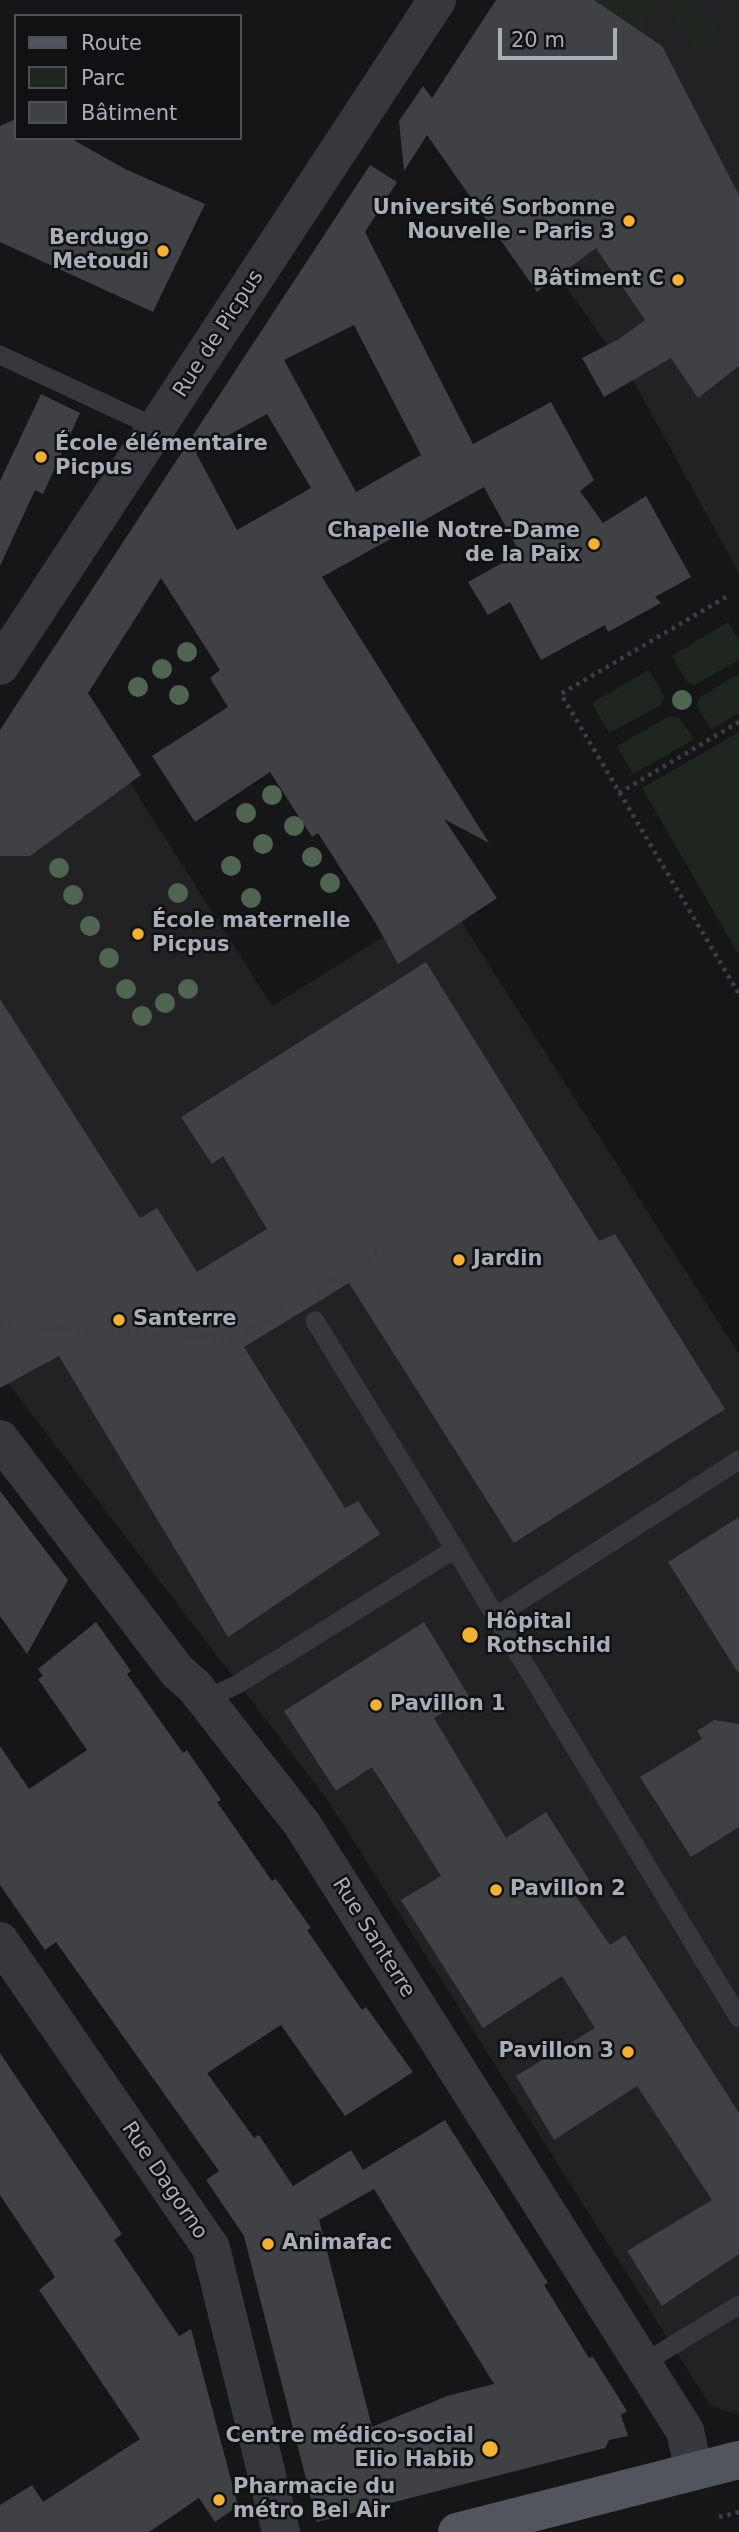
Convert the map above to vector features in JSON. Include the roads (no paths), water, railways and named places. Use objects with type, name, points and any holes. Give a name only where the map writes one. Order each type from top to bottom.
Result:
[{"type":"main road","points":[[457,2532],[739,2460]]},
{"type":"street","name":"Rue de Picpus","points":[[0,666],[437,0]]},
{"type":"street","name":"Rue Santerre","points":[[0,1439],[177,1671],[205,1700],[302,1824],[685,2431],[694,2471]]},
{"type":"street","name":"Rue Dagorno","points":[[0,1941],[211,2248],[281,2532]]},
{"type":"lane","points":[[0,355],[157,428]]},
{"type":"lane","points":[[315,1321],[739,2018]]},
{"type":"lane","points":[[495,1617],[739,1460]]},
{"type":"lane","points":[[205,1700],[238,1684],[455,1549]]},
{"type":"lane","points":[[642,2364],[739,2305]]},
{"type":"place","name":"Université Sorbonne Nouvelle - Paris 3","points":[[629,221]]},
{"type":"place","name":"Berdugo Metoudi","points":[[163,251]]},
{"type":"place","name":"Bâtiment C","points":[[678,280]]},
{"type":"place","name":"École élémentaire Picpus","points":[[41,457]]},
{"type":"place","name":"Chapelle Notre-Dame de la Paix","points":[[594,544]]},
{"type":"place","name":"École maternelle Picpus","points":[[138,934]]},
{"type":"place","name":"Jardin","points":[[459,1260]]},
{"type":"place","name":"Santerre","points":[[119,1320]]},
{"type":"place","name":"Hôpital Rothschild","points":[[470,1635]]},
{"type":"place","name":"Pavillon 1","points":[[376,1705]]},
{"type":"place","name":"Pavillon 2","points":[[496,1890]]},
{"type":"place","name":"Pavillon 3","points":[[628,2052]]},
{"type":"place","name":"Animafac","points":[[268,2244]]},
{"type":"place","name":"Centre médico-social Elio Habib","points":[[490,2449]]},
{"type":"place","name":"Pharmacie du métro Bel Air","points":[[219,2500]]}]
